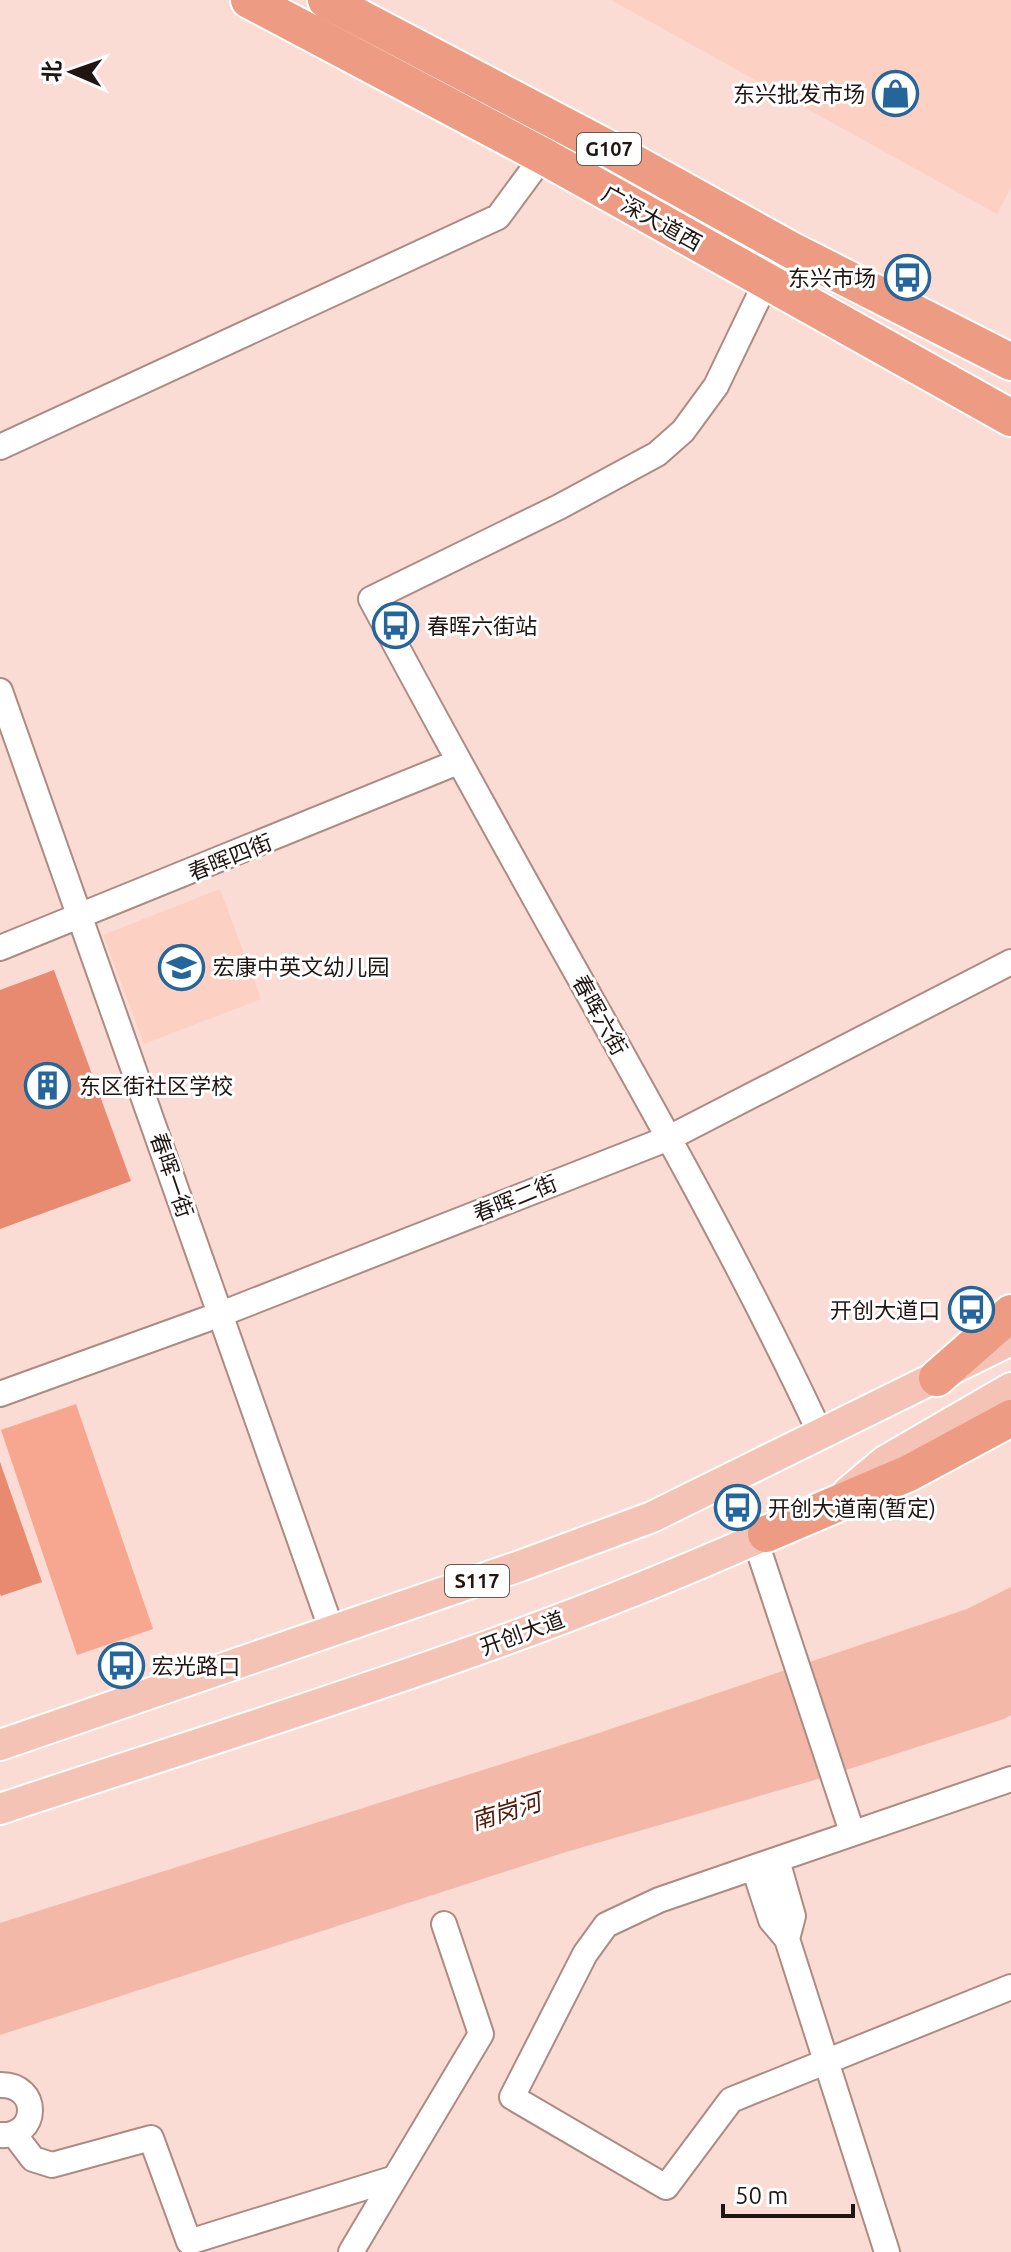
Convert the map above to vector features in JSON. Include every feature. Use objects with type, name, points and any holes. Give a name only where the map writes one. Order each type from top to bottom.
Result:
[{"type":"highway","name":"广深大道西","points":[[249,0],[543,156],[1011,418]]},
{"type":"highway","name":"广深大道西","points":[[326,0],[609,149],[789,249],[1011,362]]},
{"type":"highway","points":[[937,1378],[1011,1313]]},
{"type":"highway","points":[[761,1537],[909,1473],[1011,1418]]},
{"type":"main road","name":"S117","points":[[0,1745],[520,1566],[652,1517],[1011,1340]]},
{"type":"main road","name":"开创大道","points":[[0,1809],[494,1644],[625,1595],[837,1502],[885,1461],[1011,1388]]},
{"type":"street","points":[[0,447],[498,217],[543,156]]},
{"type":"street","name":"春晖六街","points":[[766,282],[716,386],[683,431],[657,454],[559,507],[371,599],[458,762],[669,1138],[777,1342],[821,1435]]},
{"type":"street","name":"春晖一街","points":[[0,691],[6,722],[80,917],[332,1631]]},
{"type":"street","name":"春晖四街","points":[[0,948],[458,762]]},
{"type":"street","name":"春晖二街","points":[[0,1394],[221,1314],[669,1138],[1011,962]]},
{"type":"street","points":[[761,1537],[794,1655],[852,1832]]},
{"type":"street","points":[[1011,1779],[659,1900],[606,1925],[585,1954],[512,2097],[666,2187],[731,2100],[1011,1987]]},
{"type":"street","points":[[777,1860],[793,1916],[787,1939]]},
{"type":"street","points":[[754,1868],[771,1920],[787,1939],[887,2252]]},
{"type":"street","points":[[351,2252],[481,2034],[444,1924]]},
{"type":"street","points":[[0,2085],[17,2087],[28,2100],[30,2116],[21,2130],[7,2135],[33,2159],[52,2165],[151,2138],[189,2242],[395,2178]]},
{"type":"shaded area","name":"东兴批发市场","points":[[611,0],[1011,0],[1011,187],[997,214]]},
{"type":"shaded area","name":"宏康中英文幼儿园","points":[[220,889],[261,999],[144,1044],[103,935]]},
{"type":"shaded area","points":[[76,1404],[153,1629],[77,1655],[1,1430]]},
{"type":"water","name":"南岗河","points":[[1011,1587],[1011,1715],[1004,1719],[818,1779],[566,1852],[0,2035],[0,1923],[587,1737],[967,1609]]},
{"type":"building","name":"东区街社区学校","points":[[54,970],[131,1181],[0,1229],[0,990]]},
{"type":"building","points":[[0,1462],[42,1582],[1,1596],[0,1594]]},
{"type":"place","name":"东兴批发市场","points":[[896,94]]},
{"type":"place","name":"东兴市场","points":[[907,278]]},
{"type":"place","name":"春晖六街站","points":[[396,626]]},
{"type":"place","name":"宏康中英文幼儿园","points":[[182,967]]},
{"type":"place","name":"东区街社区学校","points":[[48,1086]]},
{"type":"place","name":"开创大道口","points":[[971,1310]]},
{"type":"place","name":"开创大道南(暂定)","points":[[737,1508]]},
{"type":"place","name":"宏光路口","points":[[121,1666]]}]
